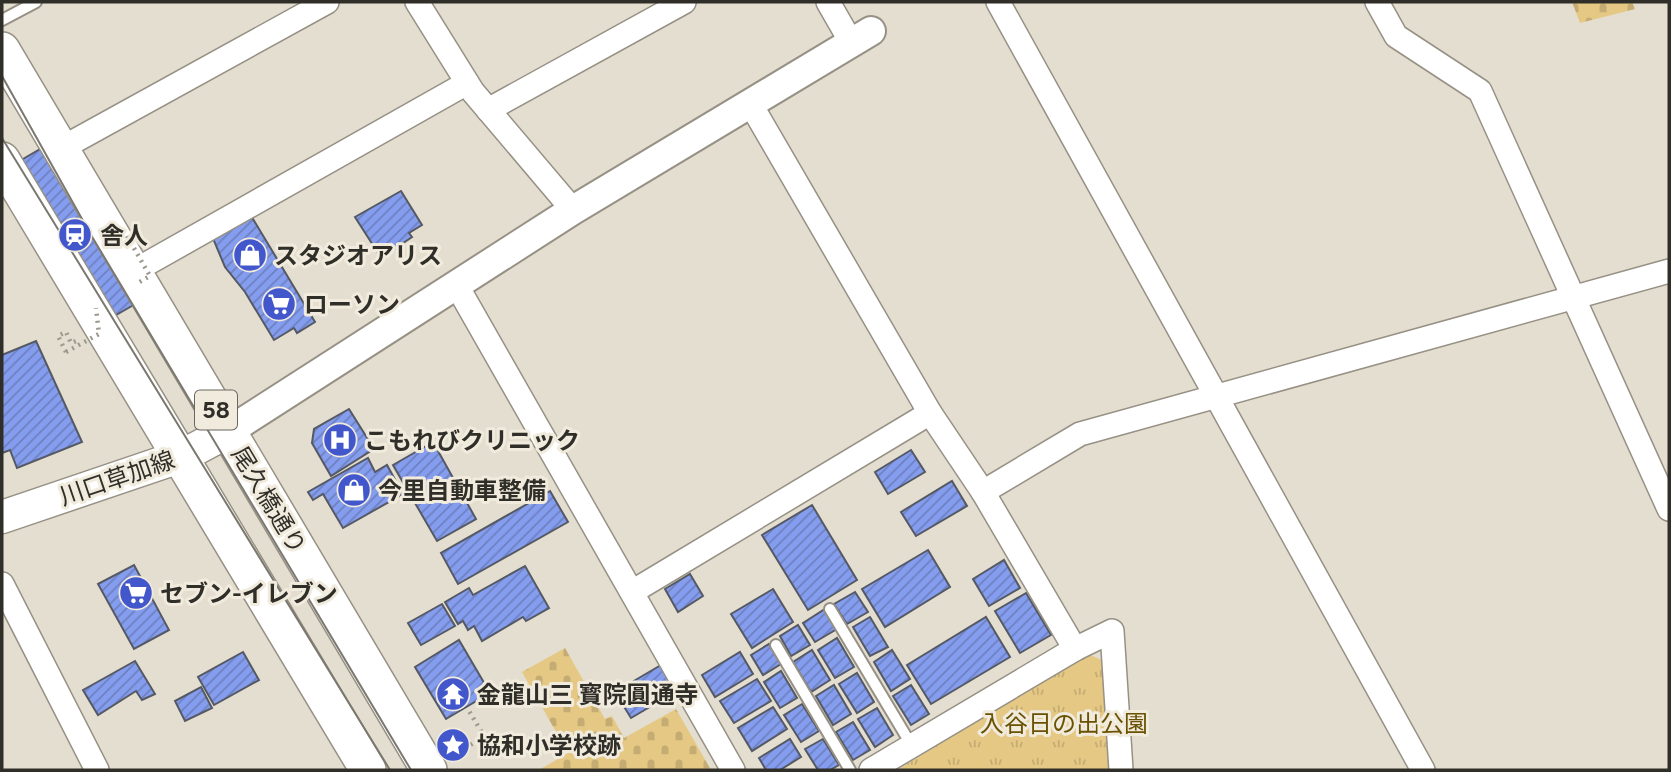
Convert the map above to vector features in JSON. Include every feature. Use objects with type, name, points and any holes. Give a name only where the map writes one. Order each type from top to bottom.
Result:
[{"type":"main road","name":"尾久橋通り","points":[[2,50],[229,431],[439,764]]},
{"type":"main road","name":"58","points":[[8,184],[182,456],[368,770]]},
{"type":"main road","name":"川口草加線","points":[[2,517],[182,456],[229,431]]},
{"type":"street","points":[[62,148],[327,2]]},
{"type":"street","points":[[417,2],[467,83],[573,210]]},
{"type":"street","points":[[488,110],[684,2]]},
{"type":"street","points":[[229,431],[573,210],[861,36],[828,2]]},
{"type":"street","points":[[998,2],[1423,770]]},
{"type":"street","points":[[1377,2],[1396,36],[1480,91],[1669,509]]},
{"type":"street","points":[[150,262],[467,83]]},
{"type":"street","points":[[750,103],[930,413],[983,492],[1075,649]]},
{"type":"street","points":[[983,492],[1080,434],[1218,398],[1669,271]]},
{"type":"street","points":[[457,286],[733,770]]},
{"type":"street","points":[[632,592],[930,413]]},
{"type":"street","points":[[2,584],[97,770]]},
{"type":"street","points":[[870,770],[1075,649],[1112,631],[1121,770]]},
{"type":"lane","points":[[2,20],[36,2]]},
{"type":"lane","points":[[830,608],[912,746]]},
{"type":"lane","points":[[776,645],[850,770]]},
{"type":"path","points":[[127,236],[150,276],[136,284]]},
{"type":"path","points":[[71,343],[66,332],[58,336],[66,352],[99,334],[96,308]]},
{"type":"path","points":[[439,764],[484,736],[469,711]]},
{"type":"green space","points":[[1572,2],[1632,2],[1635,9],[1580,23]]},
{"type":"green space","points":[[565,648],[605,719],[612,716],[624,738],[676,709],[711,770],[539,770],[568,753],[522,672]]},
{"type":"green space","name":"入谷日の出公園","points":[[1088,654],[1106,662],[1114,770],[897,770]]},
{"type":"building","points":[[52,142],[144,299],[104,322],[11,166]]},
{"type":"building","points":[[401,191],[422,225],[409,233],[412,237],[393,250],[390,246],[378,253],[355,217]]},
{"type":"building","points":[[250,214],[315,322],[297,333],[294,328],[274,340],[245,292],[225,267],[212,236]]},
{"type":"building","points":[[36,341],[82,442],[17,468],[10,450],[2,453],[2,355]]},
{"type":"building","points":[[349,409],[374,449],[331,476],[312,443],[314,429]]},
{"type":"building","points":[[433,442],[476,519],[437,541],[393,465]]},
{"type":"building","points":[[911,450],[925,472],[888,494],[875,472]]},
{"type":"building","points":[[368,458],[375,472],[387,465],[403,494],[343,528],[323,494],[313,500],[308,492]]},
{"type":"building","points":[[952,481],[967,506],[916,536],[901,512]]},
{"type":"building","points":[[550,491],[568,522],[458,584],[441,553]]},
{"type":"building","points":[[812,505],[857,580],[808,610],[762,535]]},
{"type":"building","points":[[928,550],[950,587],[885,627],[862,589]]},
{"type":"building","points":[[1004,560],[1020,588],[989,606],[973,579]]},
{"type":"building","points":[[134,565],[169,630],[134,649],[98,584]]},
{"type":"building","points":[[525,566],[549,608],[526,621],[523,617],[482,641],[474,626],[468,630],[463,621],[458,624],[445,602],[469,588],[473,595]]},
{"type":"building","points":[[690,574],[703,596],[678,612],[665,589]]},
{"type":"building","points":[[773,589],[793,622],[752,648],[731,614]]},
{"type":"building","points":[[855,592],[868,612],[847,624],[834,604]]},
{"type":"building","points":[[1026,593],[1051,635],[1020,653],[995,611]]},
{"type":"building","points":[[442,604],[455,626],[421,645],[408,623]]},
{"type":"building","points":[[825,609],[837,629],[815,642],[803,623]]},
{"type":"building","points":[[870,617],[888,647],[870,656],[853,627]]},
{"type":"building","points":[[986,617],[1010,657],[931,704],[907,665]]},
{"type":"building","points":[[798,625],[810,645],[791,656],[780,636]]},
{"type":"building","points":[[837,638],[854,667],[835,678],[818,650]]},
{"type":"building","points":[[459,640],[490,693],[446,719],[415,667]]},
{"type":"building","points":[[769,644],[781,664],[763,675],[751,655]]},
{"type":"building","points":[[812,650],[830,680],[811,692],[793,662]]},
{"type":"building","points":[[892,650],[910,679],[891,691],[874,662]]},
{"type":"building","points":[[243,652],[259,680],[214,705],[198,677]]},
{"type":"building","points":[[740,652],[753,674],[715,697],[702,675]]},
{"type":"building","points":[[135,661],[155,694],[142,700],[136,691],[98,715],[83,690]]},
{"type":"building","points":[[661,665],[677,691],[631,718],[615,692]]},
{"type":"building","points":[[781,671],[797,698],[780,708],[764,682]]},
{"type":"building","points":[[857,673],[874,702],[857,713],[839,684]]},
{"type":"building","points":[[757,679],[771,701],[734,723],[720,701]]},
{"type":"building","points":[[834,685],[851,714],[833,725],[816,696]]},
{"type":"building","points":[[911,685],[929,714],[911,725],[893,696]]},
{"type":"building","points":[[201,687],[212,708],[185,721],[175,701]]},
{"type":"building","points":[[802,704],[819,731],[801,742],[784,715]]},
{"type":"building","points":[[773,707],[787,729],[752,751],[738,728]]},
{"type":"building","points":[[877,708],[893,735],[875,747],[858,719]]},
{"type":"building","points":[[853,722],[870,750],[853,760],[836,732]]},
{"type":"building","points":[[790,739],[801,757],[780,770],[766,770],[759,758]]},
{"type":"building","points":[[823,739],[839,765],[830,770],[818,770],[805,749]]},
{"type":"tram line","points":[[2,76],[91,235],[411,770]]},
{"type":"tram line","points":[[2,138],[390,770]]},
{"type":"place","name":"舎人","points":[[75,235]]},
{"type":"place","name":"スタジオアリス","points":[[250,255]]},
{"type":"place","name":"ローソン","points":[[279,304]]},
{"type":"place","name":"こもれびクリニック","points":[[340,440]]},
{"type":"place","name":"今里自動車整備","points":[[354,490]]},
{"type":"place","name":"セブン-イレブン","points":[[136,593]]},
{"type":"place","name":"金龍山三 寳院圓通寺","points":[[453,694]]},
{"type":"place","name":"協和小学校跡","points":[[453,745]]}]
